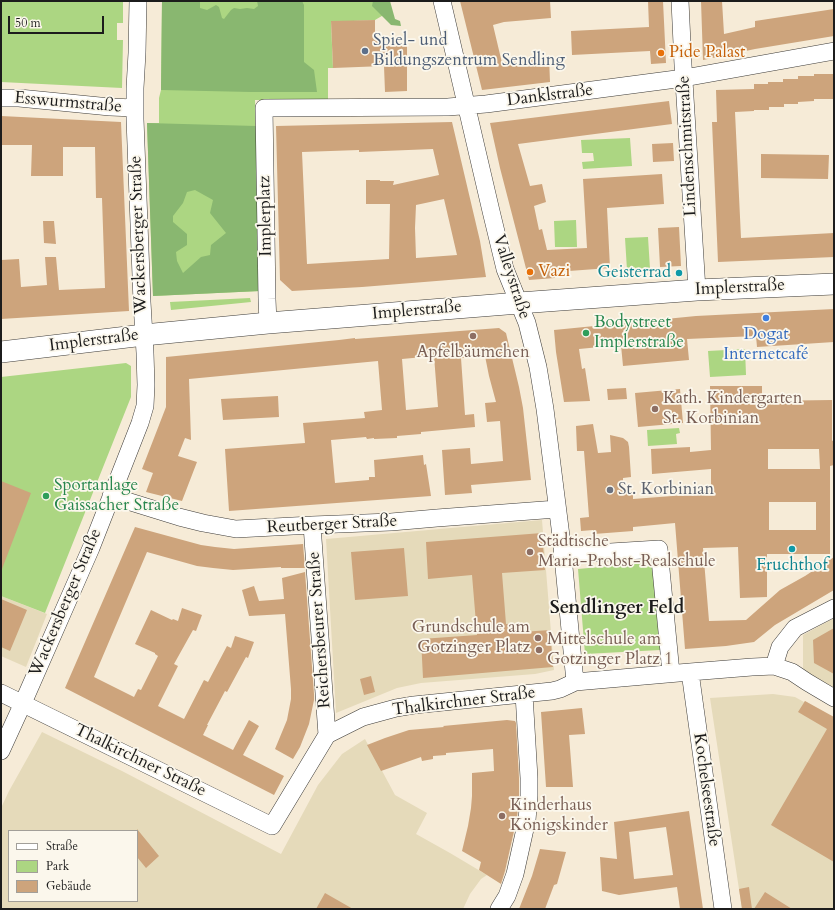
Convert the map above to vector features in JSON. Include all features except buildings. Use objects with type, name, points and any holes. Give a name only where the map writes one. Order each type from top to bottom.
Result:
[{"type":"main road","name":"Implerstraße","points":[[1,352],[144,335],[268,323],[697,290],[834,284]]},
{"type":"street","name":"Wackersberger Straße","points":[[1,751],[91,548],[145,406],[146,385],[135,108],[138,1]]},
{"type":"street","name":"Valleystraße","points":[[442,1],[505,269],[531,338],[538,367],[545,409],[561,536],[575,682]]},
{"type":"street","name":"Lindenschmitstraße","points":[[680,1],[697,290]]},
{"type":"street","name":"Danklstraße","points":[[264,108],[467,106],[684,78],[834,51]]},
{"type":"street","name":"Esswurmstraße","points":[[1,98],[18,98],[135,108]]},
{"type":"street","name":"Implerplatz","points":[[264,108],[268,323]]},
{"type":"street","name":"Reutberger Straße","points":[[111,496],[180,517],[236,529],[391,522],[557,509]]},
{"type":"street","name":"Reichersbeurer Straße","points":[[312,525],[327,734]]},
{"type":"street","points":[[562,556],[659,549],[671,673]]},
{"type":"street","points":[[774,666],[780,647],[795,628],[834,608]]},
{"type":"street","name":"Thalkirchner Straße","points":[[1,693],[272,826],[327,734],[363,717],[396,708],[560,690],[575,682],[671,673],[774,666],[792,672],[834,698]]},
{"type":"street","name":"Kochelseestraße","points":[[690,672],[723,909]]},
{"type":"street","points":[[499,909],[507,896],[515,874],[527,820],[529,778],[524,694]]},
{"type":"shaded area","points":[[542,520],[554,670],[535,674],[421,683],[397,688],[336,713],[326,539]]},
{"type":"shaded area","points":[[1,596],[47,614],[26,667],[1,656]]},
{"type":"shaded area","points":[[834,618],[834,688],[803,671],[803,635]]},
{"type":"shaded area","points":[[773,694],[795,697],[804,702],[805,701],[834,718],[834,909],[742,909],[710,698]]},
{"type":"shaded area","points":[[42,732],[122,771],[281,854],[318,785],[342,754],[365,739],[395,795],[427,813],[416,834],[487,875],[481,879],[470,894],[463,909],[1,909],[1,808]]},
{"type":"green space","points":[[1,1],[123,1],[123,23],[117,23],[117,40],[123,40],[122,88],[1,82]]},
{"type":"green space","points":[[162,1],[384,1],[387,13],[375,20],[331,22],[333,68],[328,68],[328,101],[255,100],[260,291],[153,296],[147,123],[159,123]]},
{"type":"green space","points":[[162,1],[200,1],[200,8],[207,10],[216,5],[219,7],[222,18],[224,19],[234,8],[254,9],[258,6],[257,1],[302,1],[304,5],[304,62],[314,70],[317,92],[161,90]]},
{"type":"green space","points":[[373,1],[390,1],[395,19],[400,21],[401,26],[391,25],[372,6]]},
{"type":"green space","points":[[147,123],[256,126],[260,291],[153,296]],"holes":[[[195,190],[213,200],[210,213],[226,233],[211,245],[210,255],[201,257],[183,273],[177,261],[176,252],[187,245],[187,234],[173,222],[173,216],[183,203],[187,192]]]},
{"type":"green space","points":[[630,138],[632,166],[583,169],[582,162],[594,161],[593,153],[582,153],[581,140]]},
{"type":"green space","points":[[576,220],[577,247],[555,247],[554,221]]},
{"type":"green space","points":[[648,237],[650,269],[627,270],[625,238]]},
{"type":"green space","points":[[250,298],[251,302],[171,310],[170,302]]},
{"type":"green space","points":[[745,349],[746,375],[710,377],[708,351]]},
{"type":"green space","name":"Sportanlage Gaissacher Straße","points":[[126,363],[131,366],[131,397],[45,613],[1,596],[1,377]]},
{"type":"green space","points":[[679,428],[680,433],[676,434],[677,444],[648,446],[647,430]]},
{"type":"green space","points":[[654,562],[660,650],[585,654],[578,569]]},
{"type":"place","name":"Spiel- und Bildungszentrum Sendling","points":[[365,51]]},
{"type":"place","name":"Pide Palast","points":[[661,53]]},
{"type":"place","name":"Vazi","points":[[530,272]]},
{"type":"place","name":"Geisterrad","points":[[679,273]]},
{"type":"place","name":"Dogat Internetcafé","points":[[766,318]]},
{"type":"place","name":"Bodystreet Implerstraße","points":[[586,333]]},
{"type":"place","name":"Apfelbäumchen","points":[[473,336]]},
{"type":"place","name":"Kath. Kindergarten St. Korbinian","points":[[655,409]]},
{"type":"place","name":"St. Korbinian","points":[[610,490]]},
{"type":"place","name":"Sportanlage Gaissacher Straße","points":[[46,496]]},
{"type":"place","name":"Fruchthof","points":[[792,549]]},
{"type":"place","name":"Städtische Maria-Probst-Realschule","points":[[530,552]]},
{"type":"place","name":"Grundschule am Gotzinger Platz","points":[[538,638]]},
{"type":"place","name":"Mittelschule am Gotzinger Platz 1","points":[[539,650]]},
{"type":"place","name":"Kinderhaus Königskinder","points":[[502,816]]},
{"type":"district","name":"Sendlinger Feld","points":[[617,609]]}]
